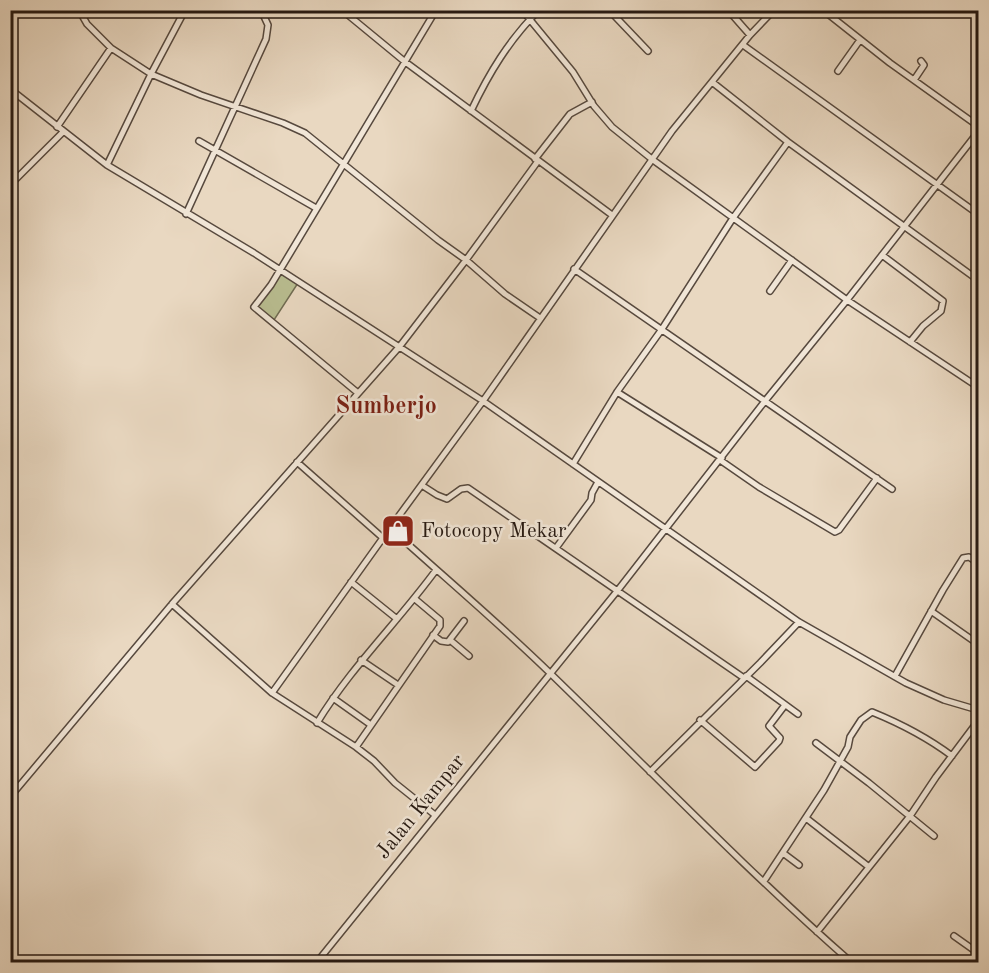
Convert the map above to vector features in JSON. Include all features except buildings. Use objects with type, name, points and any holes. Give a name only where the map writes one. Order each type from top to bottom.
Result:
[{"type":"street","points":[[79,10],[87,24],[111,48],[151,74],[201,95],[282,122],[315,140],[342,165],[540,318]]},
{"type":"street","points":[[107,165],[185,10]]},
{"type":"street","points":[[186,214],[266,39],[268,25],[261,10]]},
{"type":"street","points":[[342,10],[404,61],[612,215]]},
{"type":"street","points":[[358,393],[254,307],[271,285],[278,269],[436,10]]},
{"type":"street","points":[[522,10],[586,90],[593,104],[612,127],[653,160],[847,300],[978,387]]},
{"type":"street","points":[[471,111],[496,62],[539,10]]},
{"type":"street","points":[[609,10],[648,51]]},
{"type":"street","points":[[728,10],[750,35]]},
{"type":"street","points":[[272,693],[390,528],[423,486],[672,131],[750,35],[774,10]]},
{"type":"street","points":[[823,10],[860,40],[978,126]]},
{"type":"street","points":[[838,71],[860,40]]},
{"type":"street","points":[[743,45],[978,214]]},
{"type":"street","points":[[57,127],[111,48]]},
{"type":"street","points":[[914,80],[924,65],[921,61]]},
{"type":"street","points":[[712,82],[788,142],[978,280]]},
{"type":"street","points":[[10,89],[107,165],[254,253],[400,346],[483,401],[799,622],[906,683],[944,700],[978,710]]},
{"type":"street","points":[[10,797],[172,604],[400,346],[466,260],[566,119],[576,110],[593,104]]},
{"type":"street","points":[[10,185],[63,132]]},
{"type":"street","name":"Jalan Kampar","points":[[317,963],[666,530],[978,132]]},
{"type":"street","points":[[199,141],[316,208]]},
{"type":"street","points":[[573,464],[617,392],[662,329],[733,218],[788,142]]},
{"type":"street","points":[[882,255],[943,301],[941,311],[923,326],[910,342]]},
{"type":"street","points":[[770,291],[792,260]]},
{"type":"street","points":[[574,268],[892,489]]},
{"type":"street","points":[[617,392],[768,492],[835,532],[877,478]]},
{"type":"street","points":[[297,462],[383,538]]},
{"type":"street","points":[[556,548],[591,500],[598,482]]},
{"type":"street","points":[[423,486],[447,499],[461,489],[468,488],[507,517],[798,714]]},
{"type":"street","points":[[390,528],[551,674],[650,772],[851,963]]},
{"type":"street","points":[[895,676],[963,558],[968,556],[978,563]]},
{"type":"street","points":[[317,723],[361,660],[415,599],[436,570]]},
{"type":"street","points":[[351,582],[398,619]]},
{"type":"street","points":[[356,747],[440,626],[440,620],[415,599]]},
{"type":"street","points":[[172,604],[272,693],[356,747],[382,768],[395,783],[435,815]]},
{"type":"street","points":[[931,611],[978,644]]},
{"type":"street","points":[[433,635],[441,641],[450,640],[464,621]]},
{"type":"street","points":[[650,772],[799,622]]},
{"type":"street","points":[[450,640],[469,657]]},
{"type":"street","points":[[361,660],[399,685]]},
{"type":"street","points":[[333,698],[371,725]]},
{"type":"street","points":[[700,720],[755,767],[780,741],[769,726],[785,705]]},
{"type":"street","points":[[764,880],[840,762],[848,747],[850,737],[861,720],[872,712],[933,742],[952,756]]},
{"type":"street","points":[[817,932],[910,816],[978,721]]},
{"type":"street","points":[[816,743],[934,836]]},
{"type":"street","points":[[806,818],[870,867]]},
{"type":"street","points":[[783,853],[799,865]]},
{"type":"street","points":[[954,936],[978,953]]},
{"type":"green space","points":[[279,272],[298,283],[274,320],[257,308]]},
{"type":"place","name":"Fotocopy Mekar","points":[[398,531]]},
{"type":"district","name":"Sumberjo","points":[[386,407]]}]
